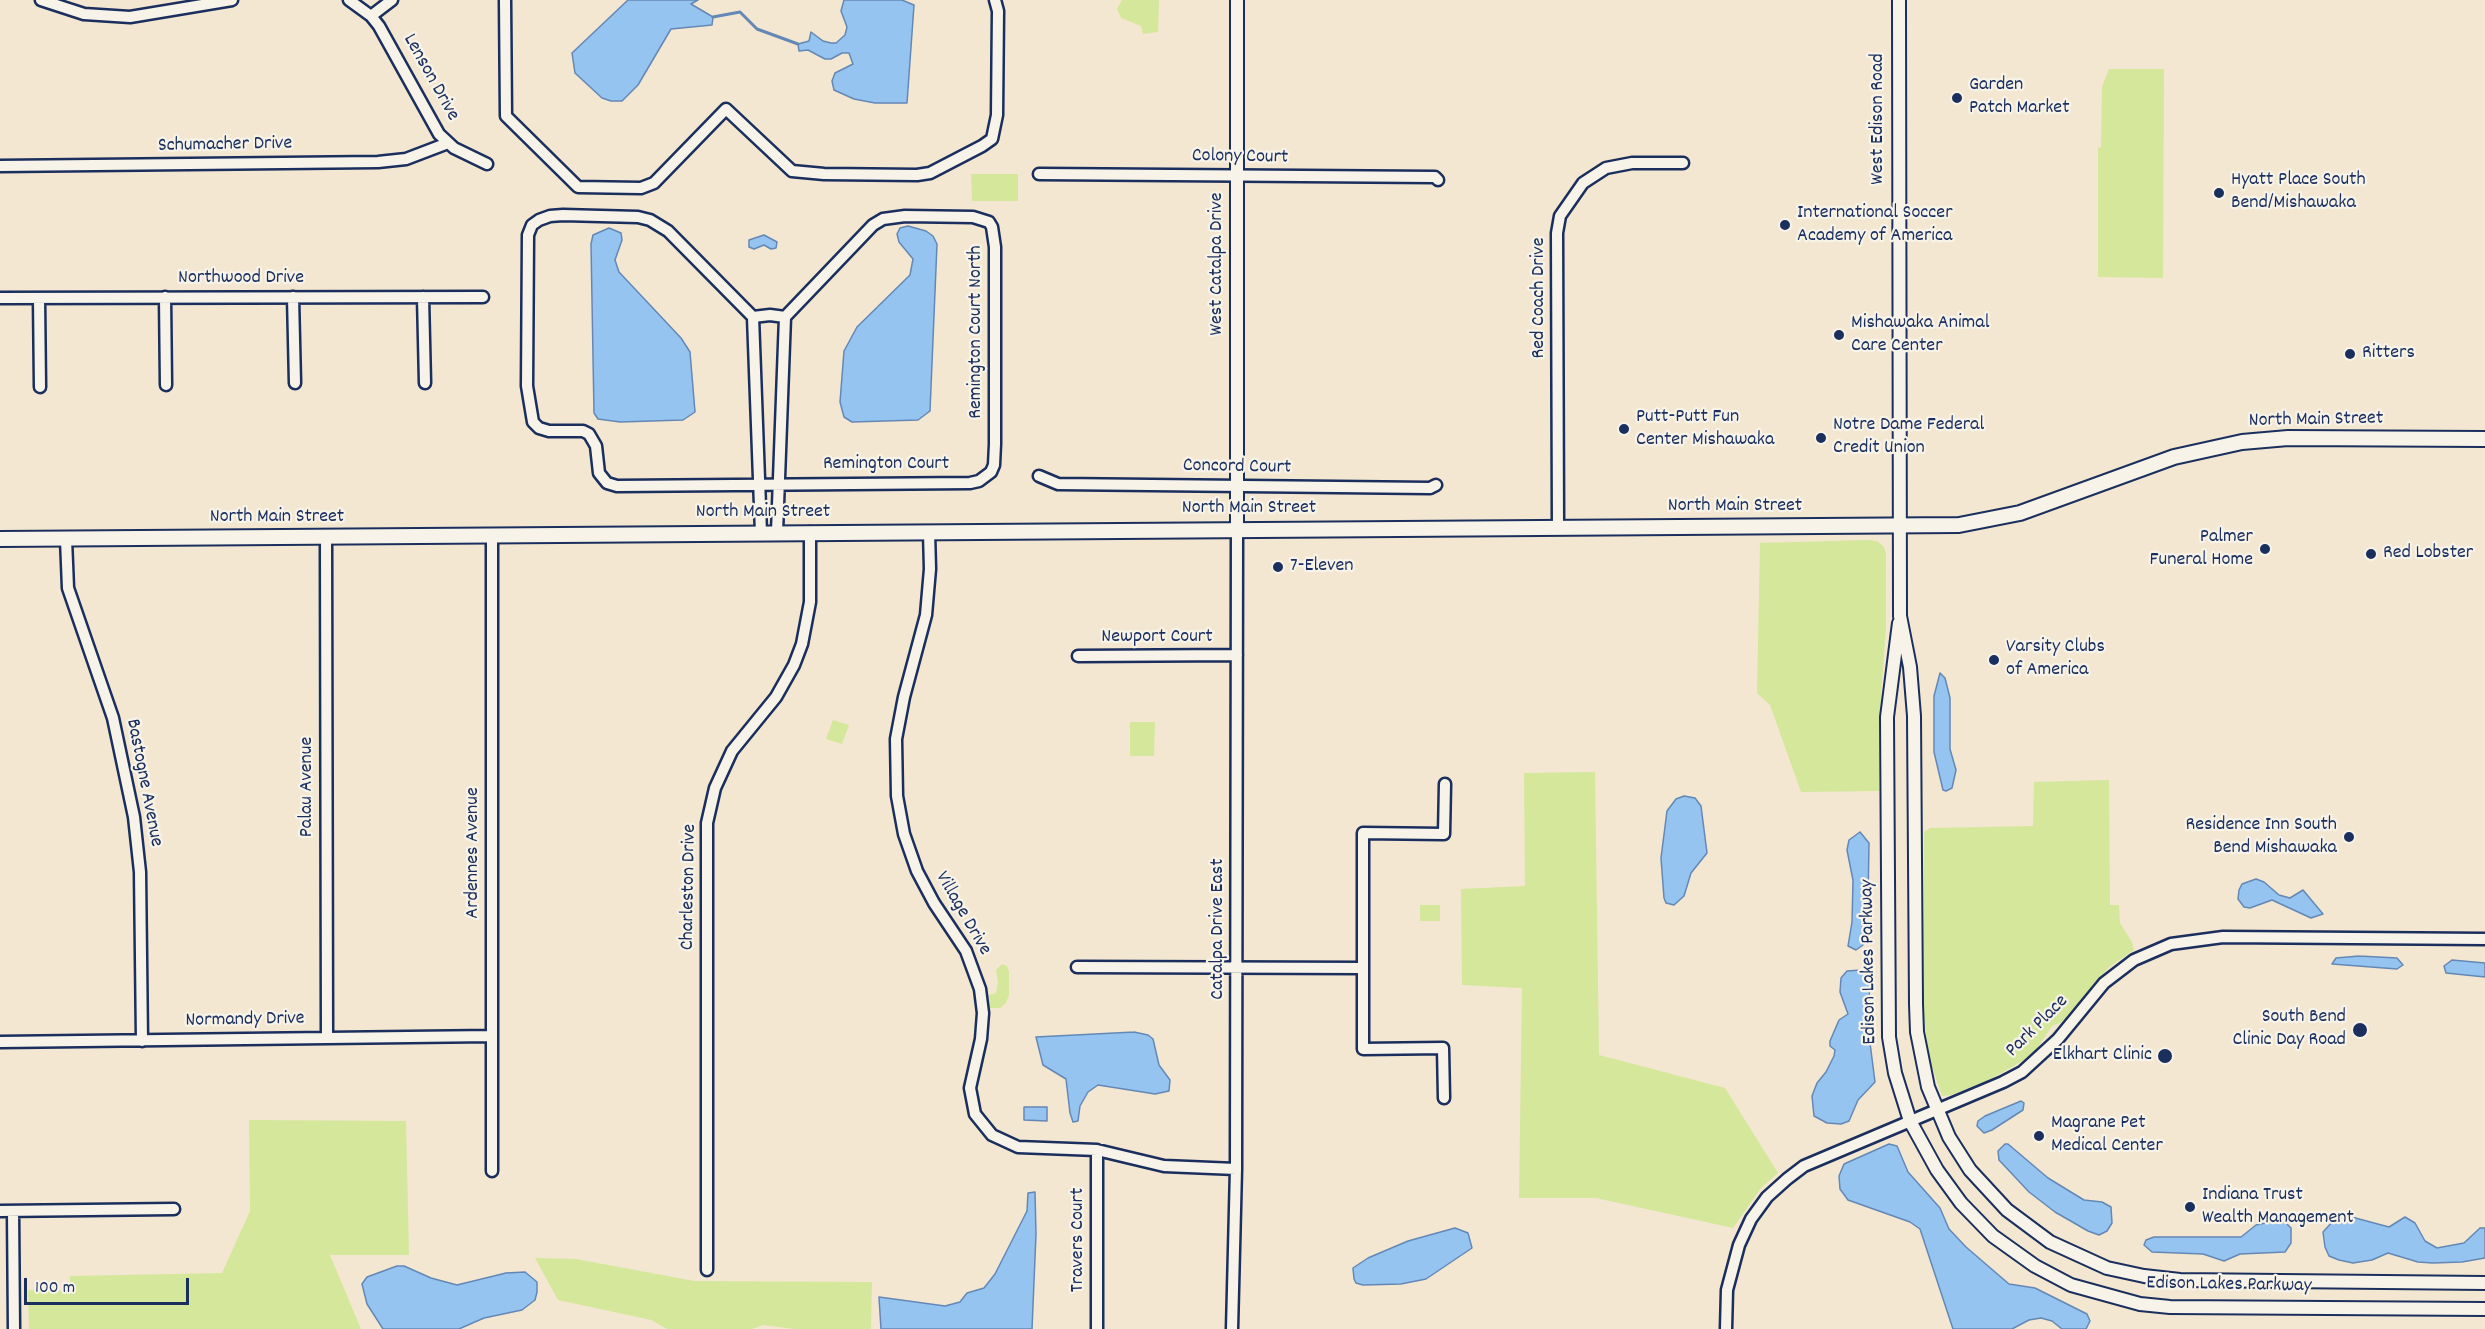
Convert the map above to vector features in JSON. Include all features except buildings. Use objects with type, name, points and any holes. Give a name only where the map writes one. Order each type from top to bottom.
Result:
[{"type":"main road","name":"North Main Street","points":[[0,539],[1237,528],[1959,525],[1997,519],[2066,498],[2174,457],[2242,442],[2288,438],[2485,439]]},
{"type":"street","points":[[41,0],[84,14],[130,17],[232,0]]},
{"type":"street","name":"Lenson Drive","points":[[349,0],[371,16],[388,40],[430,119],[448,143],[487,164]]},
{"type":"street","points":[[371,16],[392,0]]},
{"type":"street","points":[[507,2],[506,116],[578,187],[641,188],[654,183],[726,109],[792,171],[824,174],[917,175],[930,173],[982,146],[992,139],[997,116],[998,11],[995,0]]},
{"type":"street","name":"West Catalpa Drive","points":[[1237,528],[1238,0]]},
{"type":"street","name":"West Edison Road","points":[[1898,526],[1899,0]]},
{"type":"street","name":"Schumacher Drive","points":[[0,166],[378,162],[406,159],[448,143]]},
{"type":"street","name":"Red Coach Drive","points":[[1558,526],[1557,233],[1560,216],[1583,183],[1606,168],[1632,163],[1683,163]]},
{"type":"street","name":"Colony Court","points":[[1039,174],[1435,177],[1438,180]]},
{"type":"street","name":"Remington Court","points":[[753,317],[668,231],[650,220],[638,217],[550,216],[532,225],[528,235],[527,386],[533,422],[539,428],[549,431],[583,431],[589,434],[596,446],[599,473],[611,484],[970,483],[979,481],[991,472]]},
{"type":"street","name":"Remington Court North","points":[[785,317],[873,225],[883,219],[905,216],[973,217],[989,222],[995,247],[995,444],[994,465],[991,472]]},
{"type":"street","points":[[165,297],[166,385]]},
{"type":"street","points":[[293,297],[295,383]]},
{"type":"street","points":[[423,297],[424,383]]},
{"type":"street","name":"Northwood Drive","points":[[0,298],[483,297]]},
{"type":"street","points":[[39,298],[40,387]]},
{"type":"street","points":[[761,533],[761,484],[753,317],[770,315],[785,317],[777,532]]},
{"type":"street","name":"Concord Court","points":[[1039,476],[1058,484],[1418,488],[1436,485]]},
{"type":"street","name":"Edison Lakes Parkway","points":[[1898,526],[1900,616],[1910,667],[1914,716],[1917,1032],[1928,1087],[1949,1137],[1970,1170],[2007,1210],[2050,1242],[2107,1268],[2144,1276],[2180,1280],[2485,1284]]},
{"type":"street","name":"Catalpa Drive East","points":[[1232,1329],[1236,1169],[1237,528]]},
{"type":"street","name":"Charleston Drive","points":[[707,1270],[707,823],[715,788],[732,751],[776,697],[794,665],[802,644],[810,602],[810,532]]},
{"type":"street","name":"Village Drive","points":[[929,532],[930,569],[926,615],[904,697],[896,739],[897,796],[904,834],[917,871],[934,903],[966,951],[980,989],[982,1025],[970,1088],[970,1100],[983,1126],[1004,1142],[1029,1148],[1097,1150],[1164,1166],[1236,1169]]},
{"type":"street","name":"Ardennes Avenue","points":[[492,535],[492,1171]]},
{"type":"street","name":"Palau Avenue","points":[[326,537],[327,1038]]},
{"type":"street","name":"Bastogne Avenue","points":[[66,539],[68,588],[113,718],[134,817],[140,872],[142,1041]]},
{"type":"street","name":"Edison Lakes Parkway","points":[[1900,616],[1891,664],[1887,717],[1888,1018],[1895,1074],[1910,1121],[1937,1170],[1976,1220],[2008,1248],[2035,1266],[2071,1285],[2103,1296],[2170,1307],[2485,1309]]},
{"type":"street","name":"Newport Court","points":[[1078,656],[1237,656]]},
{"type":"street","points":[[1444,1098],[1443,1048],[1363,1049],[1363,833],[1444,834],[1445,784]]},
{"type":"street","name":"Park Place","points":[[1726,1329],[1727,1290],[1731,1266],[1751,1219],[1767,1197],[1804,1166],[2022,1072],[2058,1039],[2104,983],[2151,951],[2171,944],[2223,937],[2485,939]]},
{"type":"street","points":[[1077,967],[1363,968]]},
{"type":"street","name":"Normandy Drive","points":[[0,1042],[491,1035]]},
{"type":"street","name":"Travers Court","points":[[1097,1150],[1097,1329]]},
{"type":"street","points":[[0,1211],[174,1209]]},
{"type":"street","points":[[13,1211],[14,1329]]},
{"type":"green space","points":[[1122,0],[1159,0],[1158,32],[1143,34],[1141,26],[1121,18],[1117,9]]},
{"type":"green space","points":[[2109,69],[2164,69],[2163,278],[2098,277],[2098,148],[2101,147],[2102,87]]},
{"type":"green space","points":[[971,174],[1018,174],[1018,201],[972,201]]},
{"type":"green space","points":[[1877,541],[1884,547],[1886,554],[1886,629],[1881,694],[1879,791],[1801,792],[1770,705],[1757,693],[1760,543]]},
{"type":"green space","points":[[833,720],[849,725],[842,744],[826,739]]},
{"type":"green space","points":[[1130,722],[1155,722],[1154,756],[1130,756]]},
{"type":"green space","points":[[1595,772],[1599,1055],[1725,1088],[1778,1173],[1761,1188],[1733,1228],[1596,1198],[1519,1198],[1522,988],[1462,985],[1461,889],[1525,886],[1524,773]]},
{"type":"green space","points":[[2109,780],[2110,905],[2119,905],[2120,923],[2132,942],[2134,950],[2109,967],[2062,1022],[2052,1026],[2033,1055],[1987,1081],[1951,1095],[1942,1096],[1929,1058],[1924,1018],[1924,832],[1930,828],[2033,826],[2034,782]]},
{"type":"green space","points":[[1420,905],[1440,905],[1440,921],[1420,921]]},
{"type":"green space","points":[[1002,964],[1007,966],[1009,972],[1009,995],[1006,1003],[1000,1008],[990,1008],[989,995],[996,993],[998,982],[996,970]]},
{"type":"green space","points":[[249,1120],[406,1121],[409,1255],[330,1255],[361,1329],[29,1329],[28,1290],[70,1291],[70,1276],[222,1273],[250,1211]]},
{"type":"green space","points":[[535,1258],[576,1259],[694,1281],[872,1282],[871,1329],[794,1329],[763,1325],[752,1329],[667,1329],[651,1320],[558,1300]]},
{"type":"water","points":[[628,0],[698,0],[691,4],[713,17],[712,25],[671,29],[638,85],[622,101],[611,101],[602,98],[575,73],[572,53]]},
{"type":"water","points":[[844,0],[902,0],[914,5],[907,103],[875,103],[854,99],[834,90],[832,81],[835,73],[853,64],[849,53],[825,59],[808,50],[799,51],[798,44],[809,41],[811,32],[823,41],[831,43],[836,43],[845,35],[847,27],[841,11]]},
{"type":"water","points":[[908,226],[926,231],[933,236],[937,244],[930,411],[918,420],[852,422],[844,417],[840,402],[844,351],[857,327],[910,275],[913,259],[899,242],[897,234],[900,228]]},
{"type":"water","points":[[609,228],[621,233],[622,240],[615,260],[619,272],[681,338],[690,352],[695,412],[683,420],[620,422],[598,419],[594,413],[591,244],[593,235]]},
{"type":"water","points":[[764,235],[777,242],[776,248],[771,249],[764,245],[754,249],[749,247],[749,240]]},
{"type":"water","points":[[1940,673],[1945,678],[1950,698],[1950,749],[1956,770],[1952,788],[1946,791],[1943,790],[1934,752],[1934,696]]},
{"type":"water","points":[[1684,796],[1695,798],[1701,806],[1707,853],[1691,873],[1684,896],[1674,905],[1666,903],[1664,898],[1661,858],[1667,811],[1676,799]]},
{"type":"water","points":[[1860,832],[1869,843],[1868,903],[1863,945],[1856,950],[1848,946],[1852,922],[1853,880],[1847,850],[1849,840]]},
{"type":"water","points":[[2256,879],[2264,882],[2279,895],[2290,898],[2303,890],[2323,914],[2311,918],[2272,900],[2250,908],[2244,907],[2238,899],[2239,890],[2242,884]]},
{"type":"water","points":[[2359,956],[2397,958],[2403,965],[2397,969],[2332,964],[2336,958]]},
{"type":"water","points":[[2452,960],[2485,963],[2485,977],[2446,973],[2444,966]]},
{"type":"water","points":[[1861,970],[1870,979],[1868,1027],[1875,1082],[1858,1100],[1849,1121],[1841,1124],[1827,1123],[1814,1116],[1812,1096],[1817,1083],[1834,1056],[1835,1050],[1830,1046],[1830,1041],[1839,1020],[1848,1014],[1840,992],[1841,978],[1847,971]]},
{"type":"water","points":[[1134,1032],[1148,1035],[1153,1039],[1159,1065],[1170,1080],[1169,1091],[1155,1094],[1098,1085],[1088,1092],[1080,1106],[1078,1121],[1073,1122],[1066,1079],[1043,1065],[1036,1037]]},
{"type":"water","points":[[2021,1101],[2024,1103],[2023,1110],[1992,1130],[1984,1133],[1977,1126],[1978,1121],[1985,1116]]},
{"type":"water","points":[[1024,1107],[1047,1107],[1047,1121],[1024,1120]]},
{"type":"water","points":[[1889,1144],[1897,1146],[1908,1172],[1940,1208],[1949,1229],[1966,1247],[2009,1284],[2035,1288],[2087,1314],[2090,1321],[2086,1329],[2062,1329],[2052,1321],[2041,1318],[2029,1320],[2012,1329],[1953,1329],[1920,1229],[1910,1222],[1848,1200],[1840,1189],[1839,1176],[1844,1164]]},
{"type":"water","points":[[2008,1144],[2048,1178],[2084,1200],[2102,1202],[2111,1207],[2112,1223],[2107,1231],[2099,1235],[2088,1231],[2055,1212],[2029,1192],[1999,1160],[1998,1151]]},
{"type":"water","points":[[1035,1192],[1036,1234],[1032,1329],[881,1329],[879,1297],[945,1306],[960,1302],[967,1293],[984,1288],[995,1274],[1027,1211],[1028,1193]]},
{"type":"water","points":[[2348,1216],[2389,1227],[2405,1217],[2415,1223],[2425,1241],[2437,1248],[2464,1243],[2480,1228],[2485,1228],[2485,1258],[2433,1263],[2418,1262],[2388,1253],[2372,1260],[2353,1263],[2339,1260],[2329,1256],[2323,1232],[2335,1219]]},
{"type":"water","points":[[2284,1221],[2291,1228],[2291,1243],[2285,1252],[2240,1254],[2224,1261],[2203,1254],[2152,1252],[2144,1245],[2146,1240],[2154,1237],[2241,1237],[2256,1225]]},
{"type":"water","points":[[1455,1228],[1468,1233],[1472,1248],[1426,1279],[1401,1284],[1363,1285],[1356,1283],[1353,1268],[1368,1258],[1408,1241]]},
{"type":"water","points":[[397,1266],[404,1266],[431,1278],[457,1285],[506,1273],[525,1272],[537,1282],[537,1292],[535,1300],[522,1310],[484,1318],[459,1329],[383,1329],[367,1304],[362,1284],[367,1277]]},
{"type":"waterway","points":[[713,17],[740,12],[757,29],[798,44]]},
{"type":"place","name":"Garden Patch Market","points":[[1957,98]]},
{"type":"place","name":"Hyatt Place South Bend/Mishawaka","points":[[2219,193]]},
{"type":"place","name":"International Soccer Academy of America","points":[[1785,225]]},
{"type":"place","name":"Mishawaka Animal Care Center","points":[[1839,335]]},
{"type":"place","name":"Ritters","points":[[2350,354]]},
{"type":"place","name":"Putt-Putt Fun Center Mishawaka","points":[[1624,429]]},
{"type":"place","name":"Notre Dame Federal Credit Union","points":[[1821,438]]},
{"type":"place","name":"Palmer Funeral Home","points":[[2265,549]]},
{"type":"place","name":"Red Lobster","points":[[2371,554]]},
{"type":"place","name":"7-Eleven","points":[[1278,567]]},
{"type":"place","name":"Varsity Clubs of America","points":[[1994,660]]},
{"type":"place","name":"Residence Inn South Bend Mishawaka","points":[[2349,837]]},
{"type":"place","name":"South Bend Clinic Day Road","points":[[2360,1030]]},
{"type":"place","name":"Elkhart Clinic","points":[[2165,1056]]},
{"type":"place","name":"Magrane Pet Medical Center","points":[[2039,1136]]},
{"type":"place","name":"Indiana Trust Wealth Management","points":[[2190,1207]]}]
